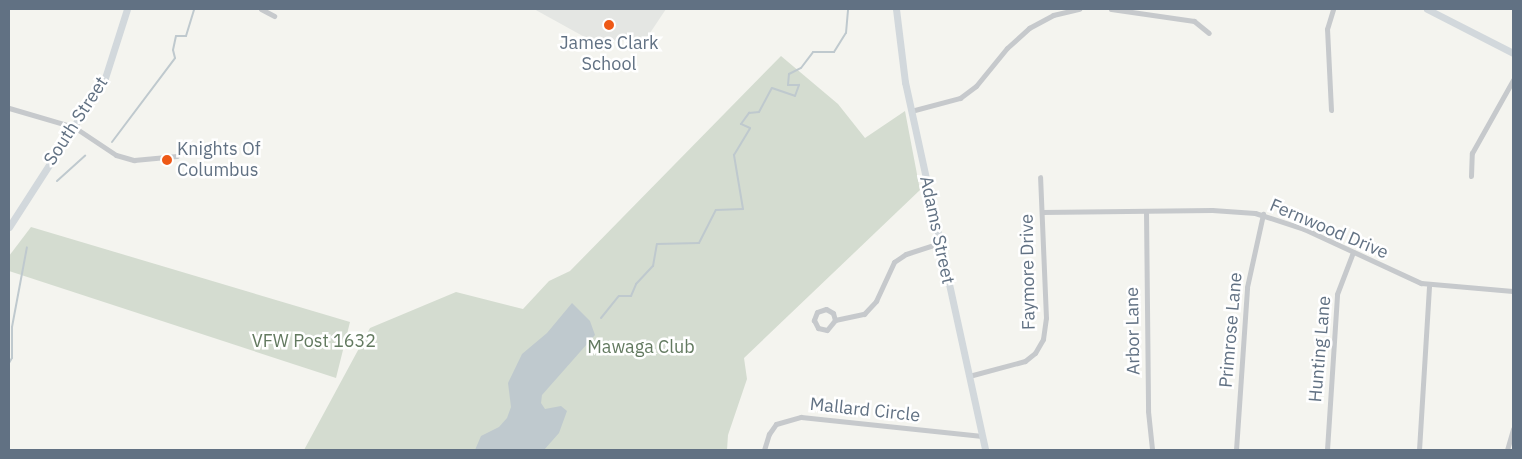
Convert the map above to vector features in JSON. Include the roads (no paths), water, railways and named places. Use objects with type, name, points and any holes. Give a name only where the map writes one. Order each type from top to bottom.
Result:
[{"type":"street","name":"South Street","points":[[9,226],[107,73],[127,9]]},
{"type":"street","points":[[261,9],[274,16]]},
{"type":"street","name":"Adams Street","points":[[896,9],[899,47],[911,111],[985,450]]},
{"type":"street","points":[[911,111],[960,98],[976,86],[1007,48],[1029,28],[1053,15],[1079,9]]},
{"type":"street","points":[[1111,9],[1194,21],[1209,33]]},
{"type":"street","points":[[1331,110],[1328,29],[1333,9]]},
{"type":"street","points":[[1427,9],[1513,53]]},
{"type":"street","points":[[1470,176],[1472,153],[1513,80]]},
{"type":"street","points":[[9,108],[74,127],[116,155],[134,160],[177,156]]},
{"type":"street","name":"Faymore Drive","points":[[968,376],[1020,364],[1032,356],[1040,345],[1046,318],[1040,177]]},
{"type":"street","name":"Fernwood Drive","points":[[1042,212],[1229,210],[1264,214],[1429,286],[1513,291]]},
{"type":"street","name":"Arbor Lane","points":[[1146,211],[1148,411],[1152,450]]},
{"type":"street","name":"Primrose Lane","points":[[1236,450],[1246,294],[1264,214]]},
{"type":"street","points":[[835,320],[848,320],[868,311],[878,298],[894,262],[906,254],[940,243]]},
{"type":"street","name":"Hunting Lane","points":[[1327,450],[1337,301],[1353,252]]},
{"type":"street","points":[[1419,450],[1429,286]]},
{"type":"street","points":[[826,309],[833,313],[835,320],[833,326],[824,330],[818,328],[814,320],[817,312],[826,309]]},
{"type":"street","name":"Mallard Circle","points":[[764,450],[774,427],[783,420],[801,417],[982,436]]},
{"type":"street","points":[[1507,450],[1513,429]]},
{"type":"waterway","points":[[112,142],[175,58],[173,50],[176,36],[186,36],[194,9]]},
{"type":"waterway","points":[[601,318],[619,296],[631,296],[636,284],[653,266],[657,244],[699,243],[716,210],[743,209],[734,155],[750,128],[741,124],[749,113],[759,112],[772,88],[795,96],[799,85],[788,85],[789,74],[801,68],[813,52],[834,52],[846,33],[848,9]]},
{"type":"waterway","points":[[57,181],[85,156]]},
{"type":"waterway","points":[[9,363],[12,358],[12,327],[27,247]]},
{"type":"place","name":"James Clark School","points":[[609,25]]},
{"type":"place","name":"Knights Of Columbus","points":[[167,160]]},
{"type":"park label","name":"VFW Post 1632","points":[[314,341]]},
{"type":"park label","name":"Mawaga Club","points":[[641,347]]}]
